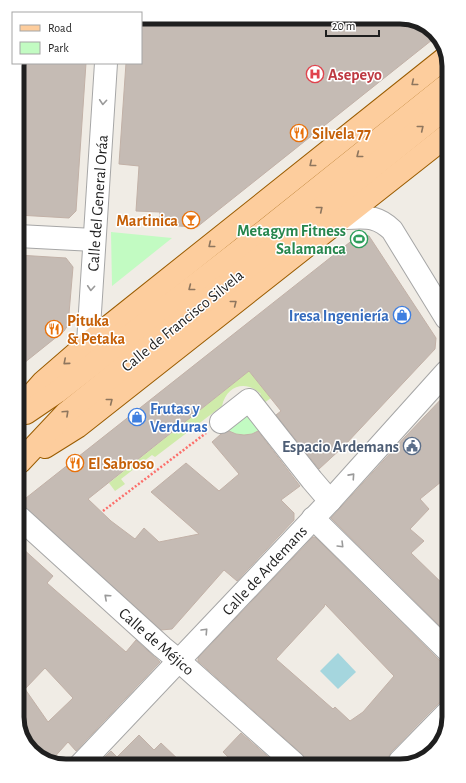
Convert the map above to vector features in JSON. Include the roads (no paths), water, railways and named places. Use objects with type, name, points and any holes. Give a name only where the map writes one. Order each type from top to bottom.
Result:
[{"type":"main road","points":[[24,403],[43,382],[88,344],[441,61]]},
{"type":"main road","name":"Calle de Francisco Silvela","points":[[24,414],[82,373],[442,90]]},
{"type":"main road","name":"Calle de Francisco Silvela","points":[[24,458],[66,413],[442,111]]},
{"type":"main road","name":"Calle de Francisco Silvela","points":[[24,460],[77,427],[442,139]]},
{"type":"street","name":"Calle del General Oráa","points":[[88,344],[106,64]]},
{"type":"street","points":[[342,218],[374,218],[385,223],[392,230],[442,311]]},
{"type":"street","points":[[24,236],[94,240]]},
{"type":"street","name":"Calle de Ardemans","points":[[86,759],[330,501],[442,376]]},
{"type":"street","points":[[221,422],[250,400],[330,501]]},
{"type":"street","points":[[313,518],[442,646]]},
{"type":"street","name":"Calle de Méjico","points":[[24,522],[162,647],[289,759]]},
{"type":"street","points":[[402,759],[442,717]]},
{"type":"water","points":[[338,653],[356,672],[338,689],[320,671]]},
{"type":"place","name":"Asepeyo","points":[[315,74]]},
{"type":"place","name":"Silvela 77","points":[[299,133]]},
{"type":"place","name":"Martinica","points":[[191,220]]},
{"type":"place","name":"Metagym Fitness Salamanca","points":[[359,239]]},
{"type":"place","name":"Iresa Ingeniería","points":[[402,315]]},
{"type":"place","name":"Pituka & Petaka","points":[[54,329]]},
{"type":"place","name":"Frutas y Verduras","points":[[137,417]]},
{"type":"place","name":"Espacio Ardemans","points":[[412,446]]},
{"type":"place","name":"El Sabroso","points":[[75,463]]}]
